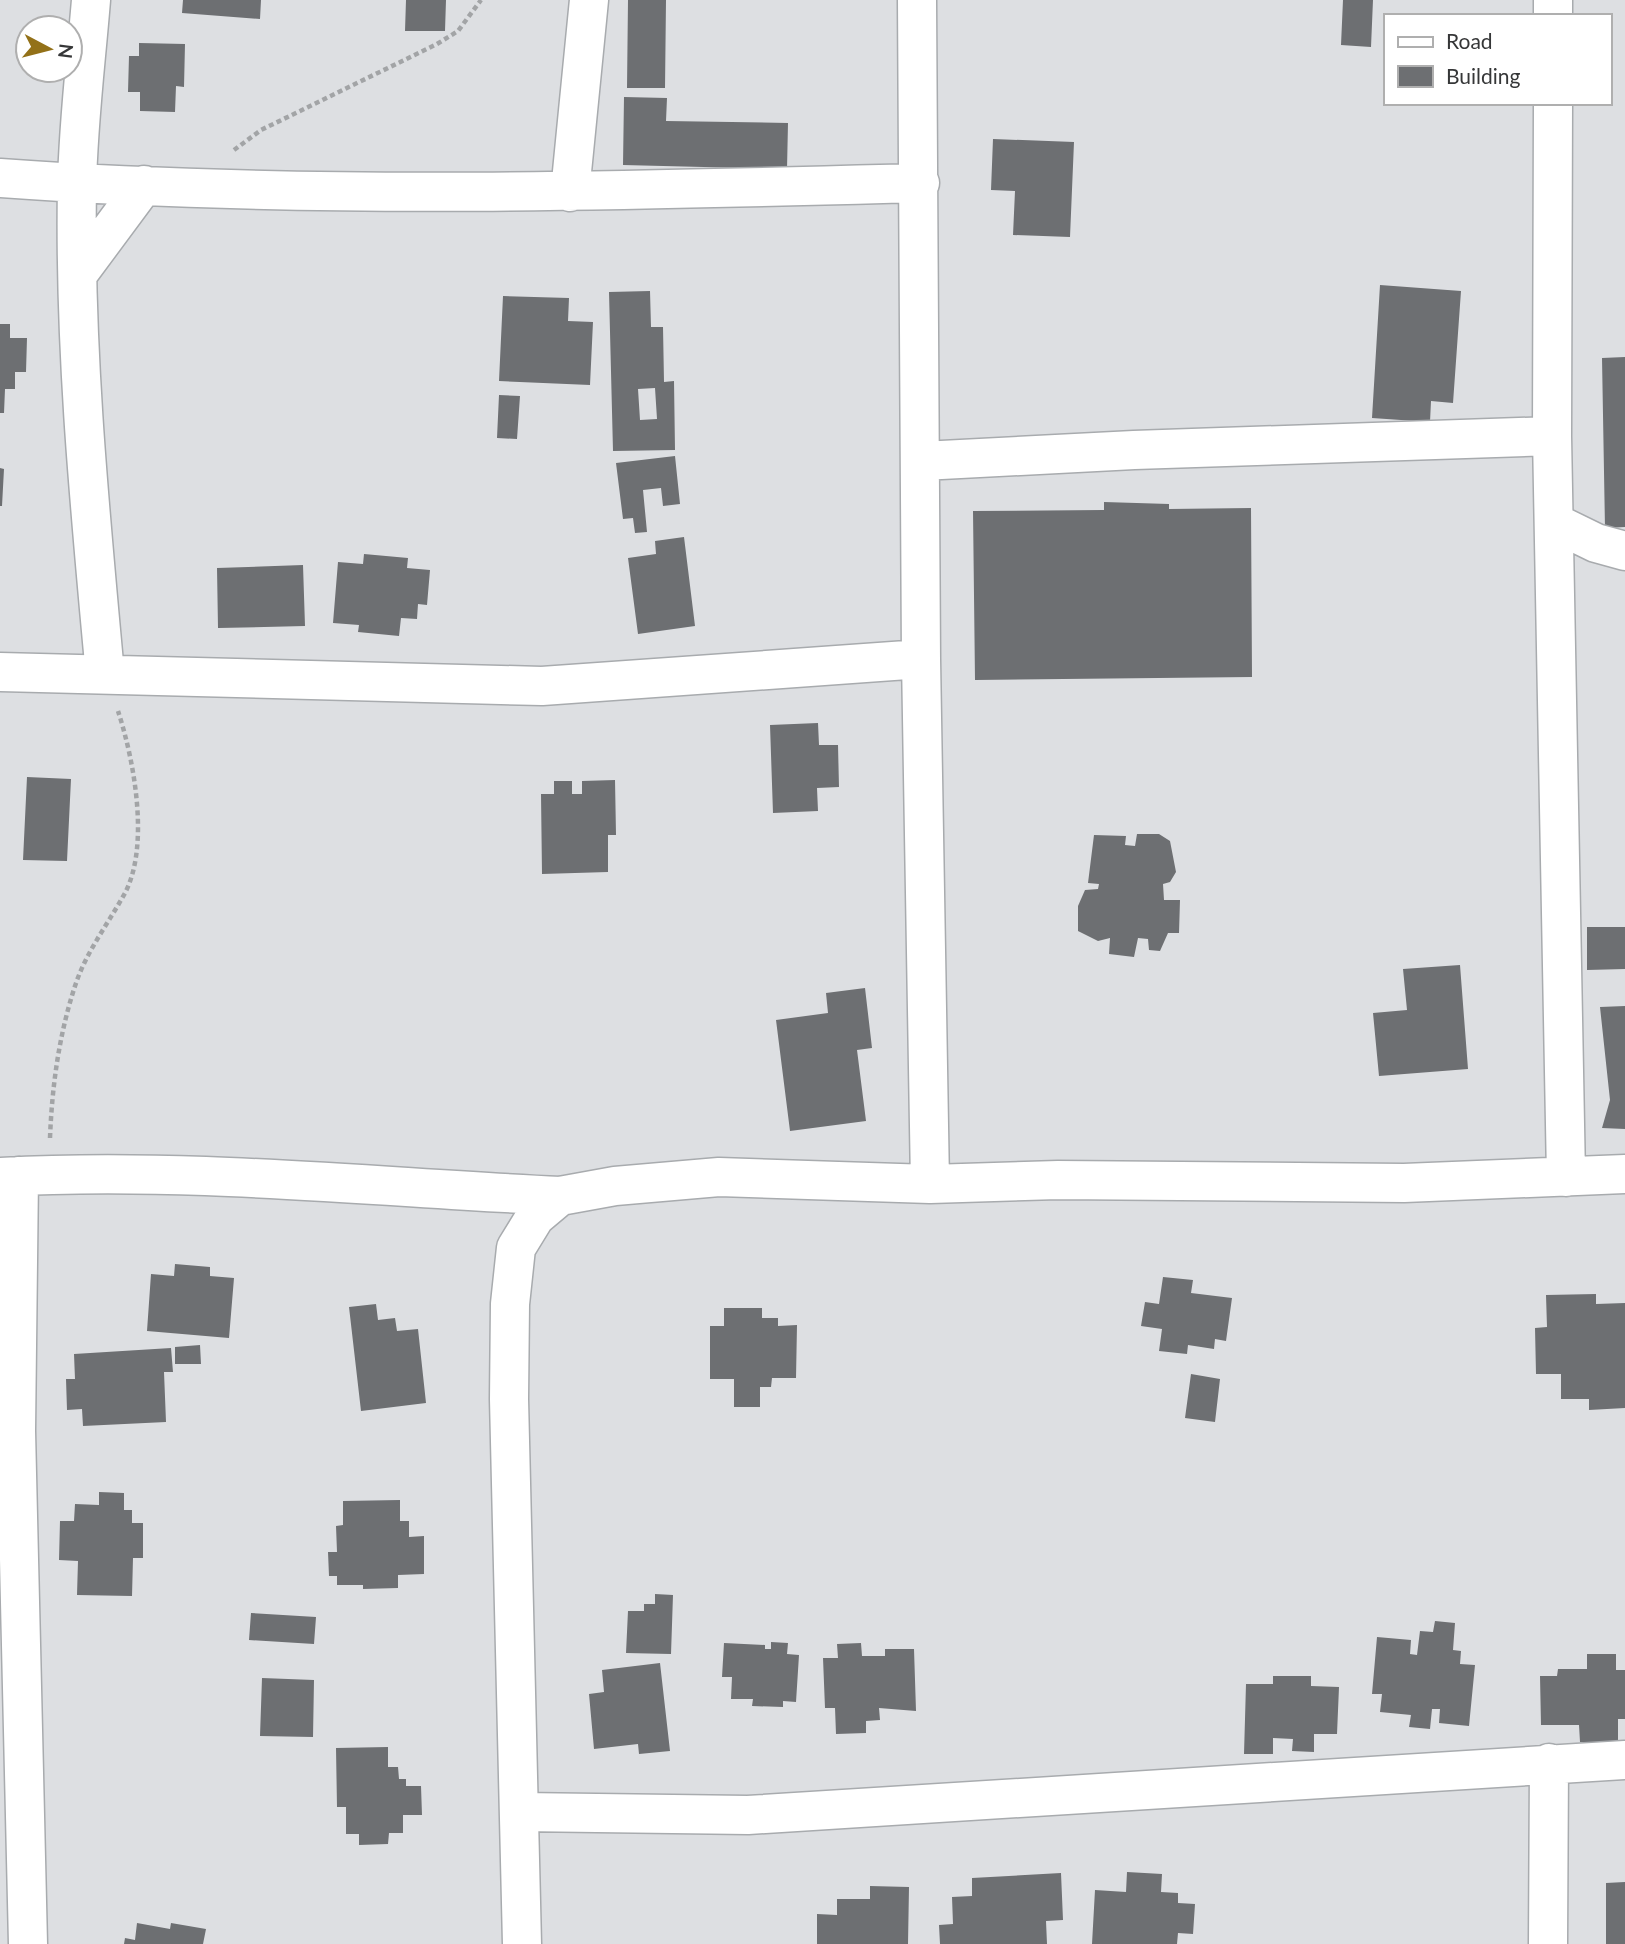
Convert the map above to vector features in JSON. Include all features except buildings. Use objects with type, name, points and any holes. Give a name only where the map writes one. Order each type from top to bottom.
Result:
[{"type":"street","points":[[91,0],[77,184],[78,274],[83,435],[105,674]]},
{"type":"street","points":[[570,192],[589,0]]},
{"type":"street","points":[[917,0],[922,461],[921,659],[930,1184]]},
{"type":"street","points":[[1553,105],[1552,436],[1566,1177]]},
{"type":"street","points":[[0,178],[77,184],[374,192],[570,192],[920,183]]},
{"type":"street","points":[[78,274],[144,185]]},
{"type":"street","points":[[922,461],[1160,449],[1552,436]]},
{"type":"street","points":[[1555,523],[1596,543],[1625,551]]},
{"type":"street","points":[[0,672],[542,686],[921,659]]},
{"type":"street","points":[[29,1944],[10,1692],[23,1175],[241,1177],[560,1196],[615,1186],[719,1177],[930,1184],[1058,1180],[1404,1183],[1625,1174]]},
{"type":"street","points":[[522,1944],[521,1812],[509,1399],[510,1304],[516,1248],[535,1217],[560,1196]]},
{"type":"street","points":[[521,1812],[735,1815],[881,1809],[1625,1760]]},
{"type":"street","points":[[1548,1944],[1549,1763]]},
{"type":"path","points":[[186,187],[261,130],[458,31],[481,0]]},
{"type":"path","points":[[23,1175],[51,1103],[59,1047],[75,985],[93,944],[126,890],[139,822],[129,746],[105,674]]}]
